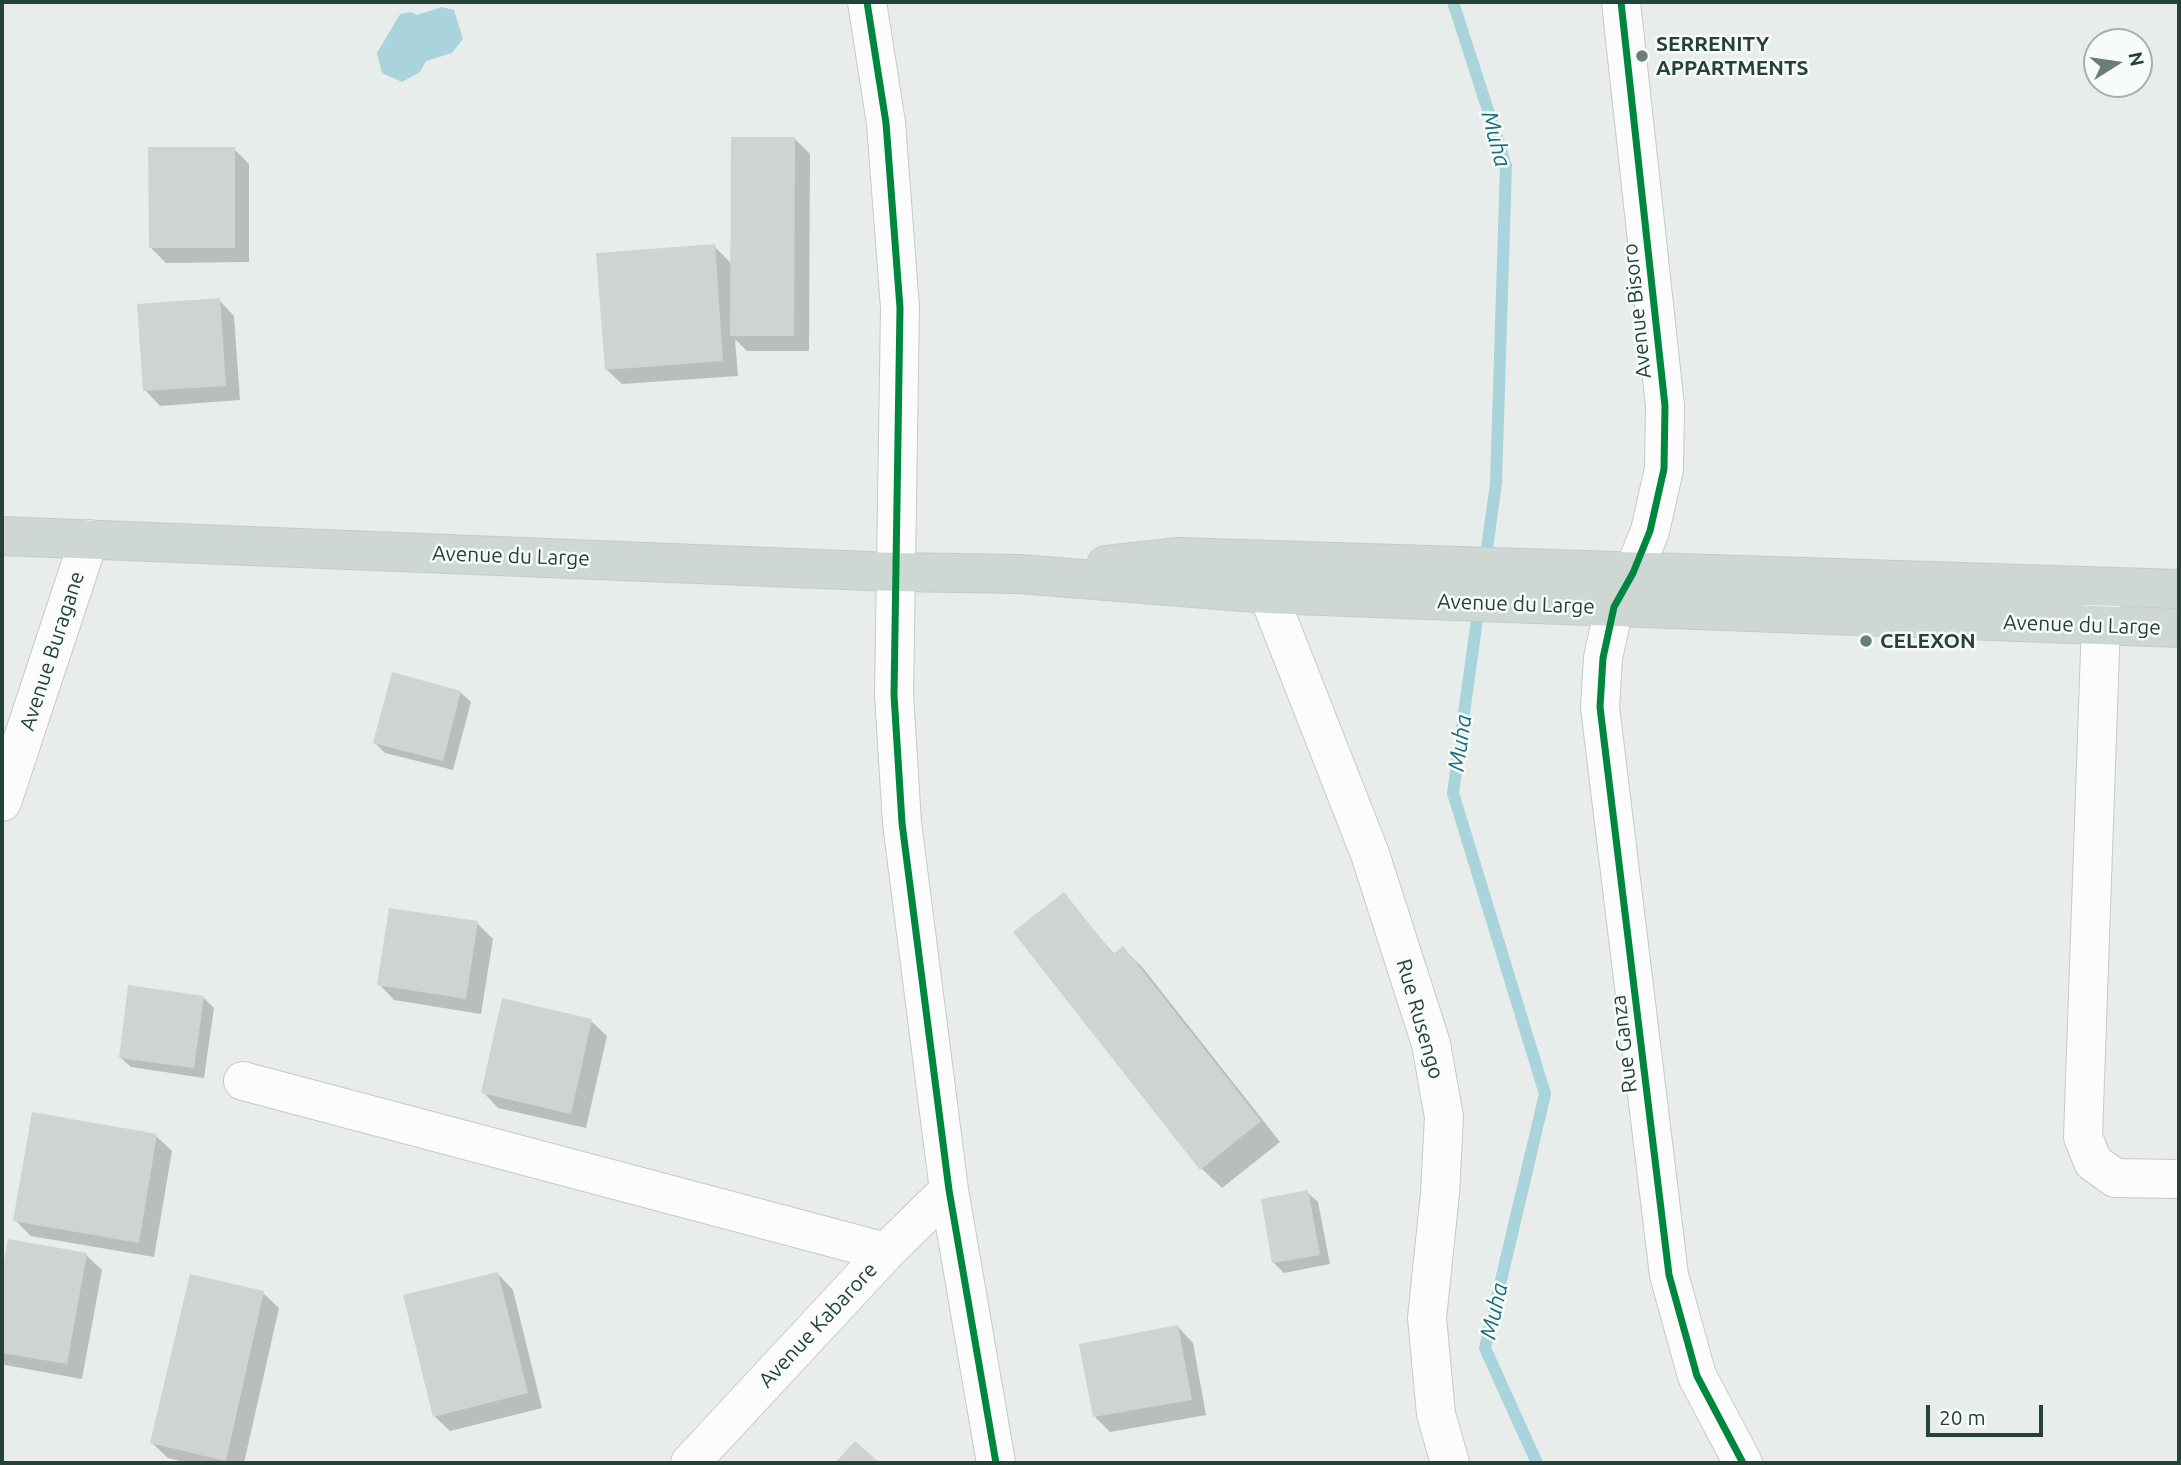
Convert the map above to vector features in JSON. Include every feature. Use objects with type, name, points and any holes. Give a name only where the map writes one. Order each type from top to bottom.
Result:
[{"type":"main road","name":"Avenue du Large","points":[[2,536],[894,572],[1020,574],[1268,594],[1418,582]]},
{"type":"main road","name":"Avenue du Large","points":[[1020,574],[1179,557],[1418,582],[1520,586],[1633,573],[2179,589]]},
{"type":"main road","name":"Avenue du Large","points":[[1520,586],[1614,607],[2179,628]]},
{"type":"street","points":[[867,2],[886,123],[900,308],[894,695],[902,823],[949,1190],[996,1463]]},
{"type":"street","name":"Avenue Bisoro","points":[[1614,607],[1633,573],[1650,531],[1664,469],[1665,406],[1621,2]]},
{"type":"street","name":"Avenue Buragane","points":[[2,802],[89,539]]},
{"type":"street","points":[[2102,587],[2103,626],[2083,1137],[2093,1162],[2115,1178],[2179,1179]]},
{"type":"street","name":"Rue Rusengo","points":[[1268,594],[1370,854],[1431,1044],[1444,1117],[1440,1193],[1427,1318],[1436,1414],[1450,1463]]},
{"type":"street","name":"Rue Ganza","points":[[1614,607],[1603,658],[1600,707],[1668,1275],[1697,1376],[1743,1463]]},
{"type":"street","points":[[243,1081],[886,1252]]},
{"type":"street","name":"Avenue Kabarore","points":[[690,1463],[886,1252],[949,1190]]},
{"type":"water","points":[[442,7],[454,10],[463,39],[452,53],[426,61],[420,72],[402,82],[382,73],[377,53],[400,14],[411,12],[417,15]]},
{"type":"building","points":[[731,137],[795,137],[794,336],[730,336]]},
{"type":"building","points":[[148,147],[235,147],[235,248],[149,248]]},
{"type":"building","points":[[715,244],[723,361],[605,370],[596,253]]},
{"type":"building","points":[[220,298],[226,386],[143,391],[137,304]]},
{"type":"building","points":[[392,672],[461,691],[443,761],[373,743]]},
{"type":"building","points":[[1064,892],[1113,954],[1123,946],[1261,1121],[1200,1170],[1013,932]]},
{"type":"building","points":[[389,908],[478,921],[466,999],[377,985]]},
{"type":"building","points":[[128,985],[204,996],[194,1068],[119,1058]]},
{"type":"building","points":[[502,998],[592,1019],[571,1114],[481,1093]]},
{"type":"building","points":[[32,1112],[157,1134],[139,1243],[13,1221]]},
{"type":"building","points":[[1308,1190],[1320,1255],[1272,1263],[1261,1199]]},
{"type":"building","points":[[8,1239],[87,1253],[67,1364],[2,1353],[2,1272]]},
{"type":"building","points":[[498,1272],[528,1393],[433,1417],[403,1295]]},
{"type":"building","points":[[190,1274],[264,1291],[226,1461],[150,1443]]},
{"type":"building","points":[[1178,1325],[1192,1400],[1093,1417],[1079,1344]]},
{"type":"building","points":[[855,1441],[880,1463],[835,1463]]},
{"type":"waterway","name":"Muha","points":[[1453,2],[1506,166],[1496,483],[1485,563]]},
{"type":"waterway","name":"Muha","points":[[1479,605],[1453,793],[1545,1094],[1485,1348],[1537,1463]]},
{"type":"cycle path","points":[[867,2],[886,123],[900,308],[894,695],[902,823],[949,1190],[996,1463]]},
{"type":"cycle path","points":[[1621,2],[1665,406],[1664,469],[1650,531],[1633,573],[1614,607],[1603,658],[1600,707],[1669,1275],[1697,1376],[1743,1463]]},
{"type":"place","name":"SERRENITY APPARTMENTS","points":[[1642,56]]},
{"type":"place","name":"CELEXON","points":[[1866,641]]}]
